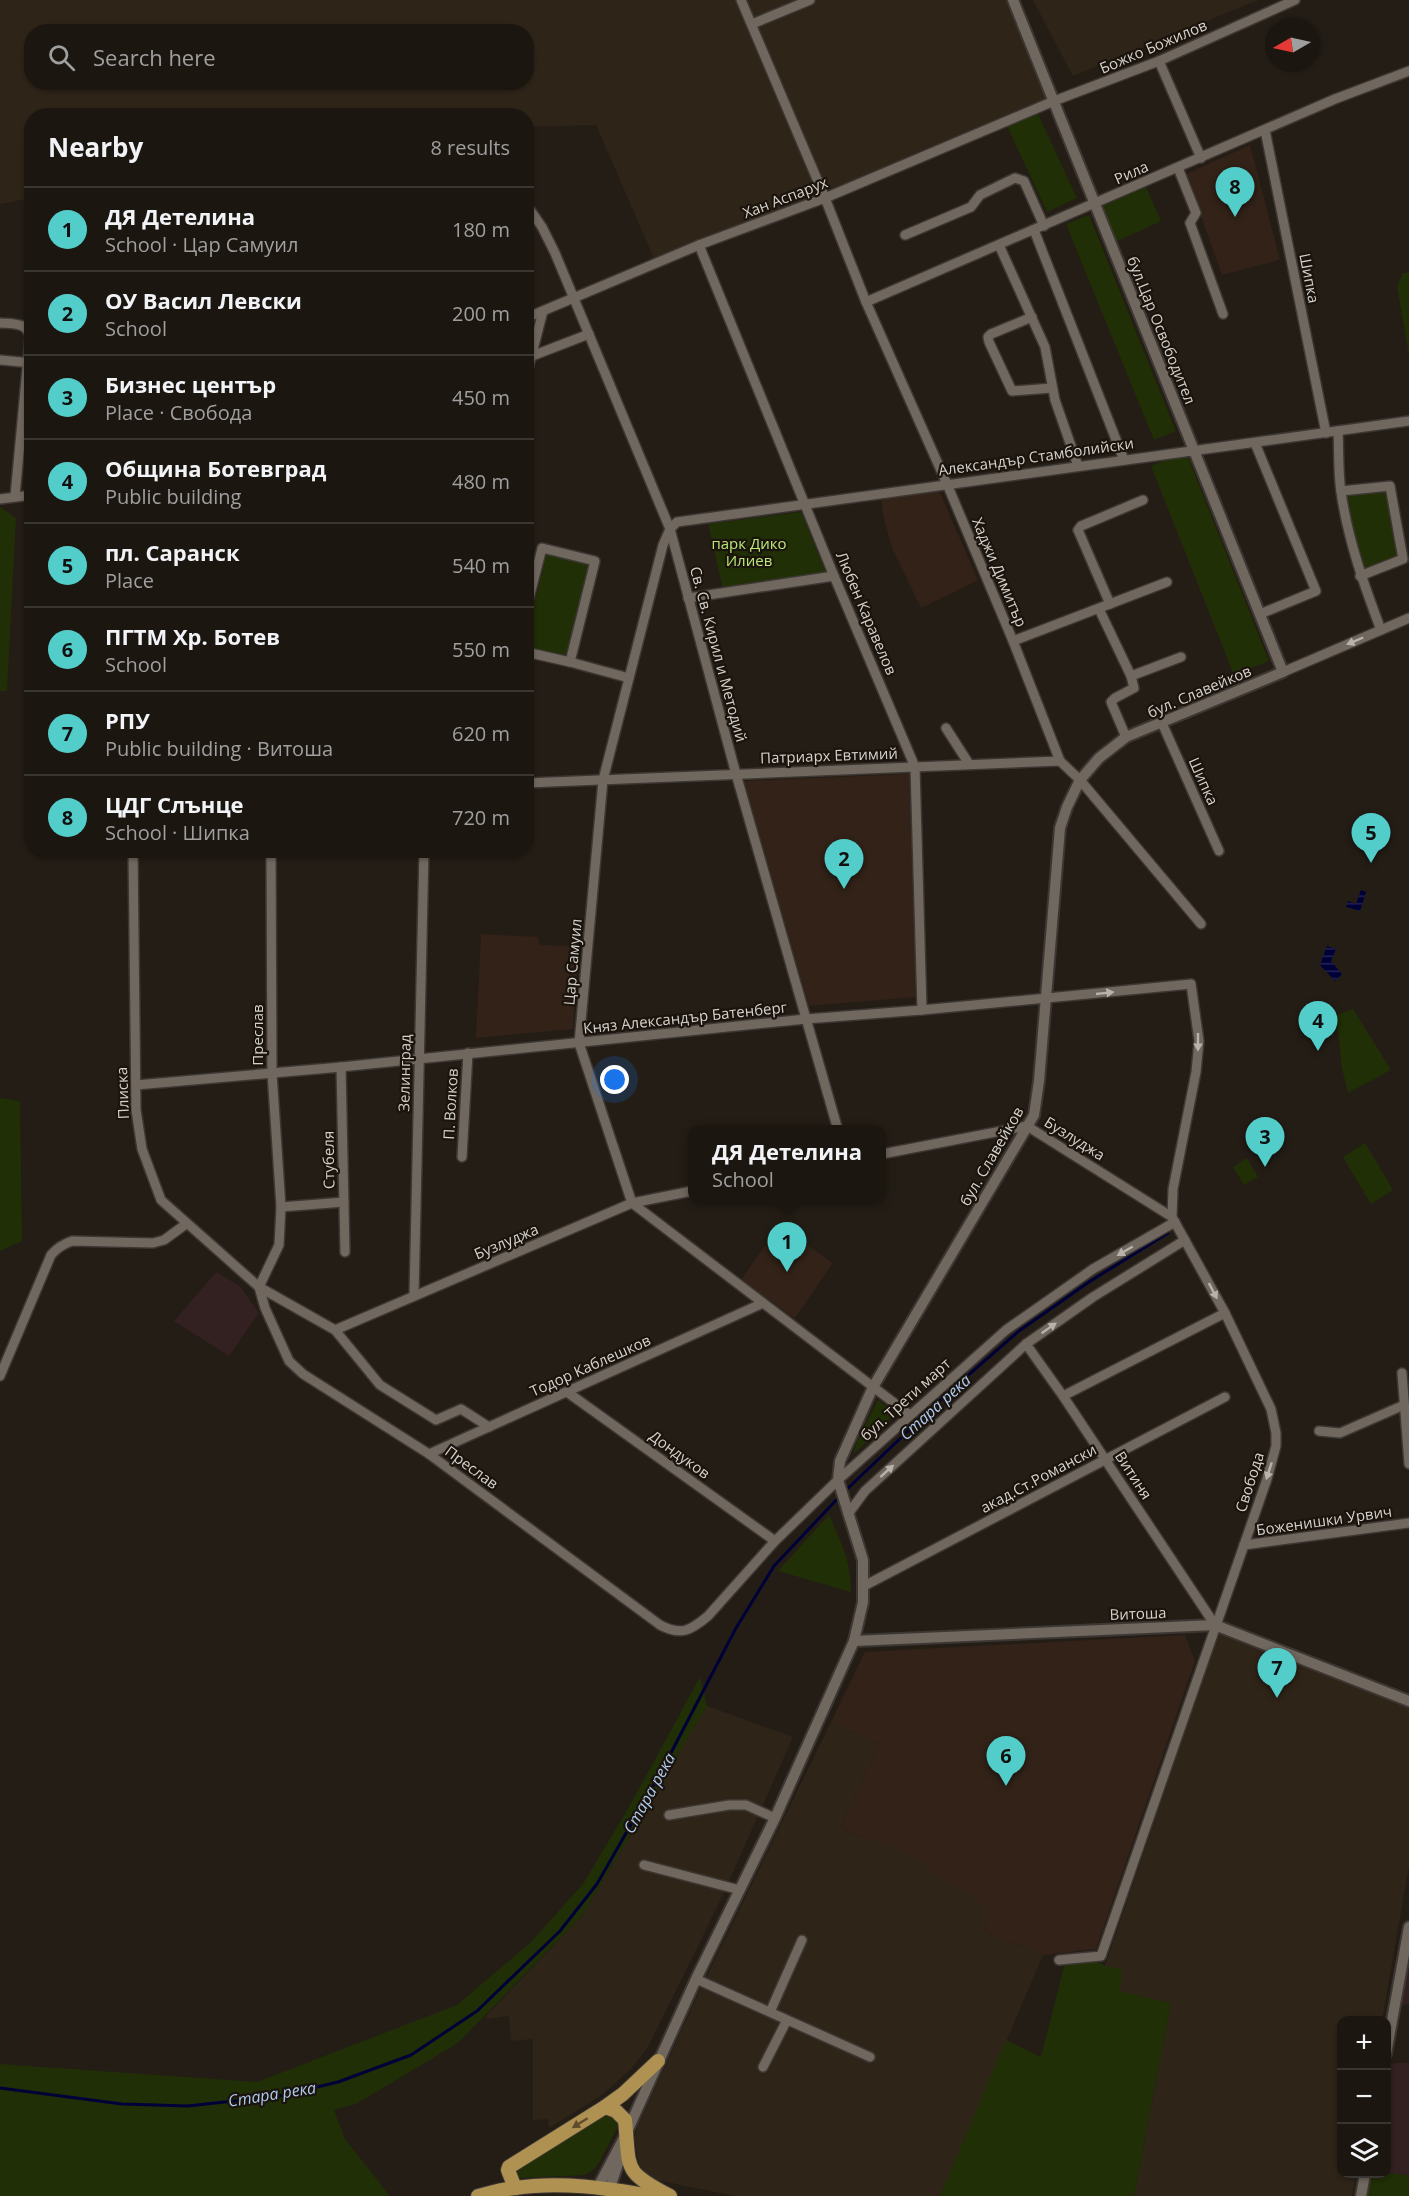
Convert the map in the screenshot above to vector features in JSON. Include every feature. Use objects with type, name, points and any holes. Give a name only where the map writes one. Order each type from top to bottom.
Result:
[{"type":"main road","points":[[515,2188],[509,2167],[605,2108],[658,2061]]},
{"type":"main road","points":[[605,2108],[621,2115],[625,2120],[628,2161],[634,2174],[670,2196]]},
{"type":"main road","points":[[478,2196],[515,2188],[604,2188],[651,2196]]},
{"type":"street","name":"Хаджи Димитър","points":[[741,0],[825,198],[866,302],[947,484],[1013,641],[1060,761],[1080,780],[1201,924]]},
{"type":"street","points":[[752,24],[810,0]]},
{"type":"street","name":"бул.Цар Освободител","points":[[1012,0],[1283,672]]},
{"type":"street","name":"Божко Божилов","points":[[1054,101],[1159,61],[1295,0]]},
{"type":"street","points":[[1159,61],[1201,158]]},
{"type":"street","name":"Рила","points":[[866,302],[1335,99],[1409,71]]},
{"type":"street","name":"Хан Аспарух","points":[[534,315],[699,245],[825,198],[1054,101]]},
{"type":"street","name":"Шипка","points":[[1265,130],[1326,433]]},
{"type":"street","points":[[1178,168],[1196,213],[1190,223],[1223,314]]},
{"type":"street","points":[[905,234],[971,207],[980,195],[1015,178],[1024,181],[1044,226]]},
{"type":"street","name":"Св. Св. Кирил и Методий","points":[[534,216],[555,253],[670,529],[736,774],[837,1125]]},
{"type":"street","points":[[1034,230],[1124,460]]},
{"type":"street","name":"Любен Каравелов","points":[[699,245],[834,576],[915,767],[922,1010]]},
{"type":"street","points":[[999,245],[1046,347],[1055,400],[1078,466]]},
{"type":"street","points":[[534,348],[543,311]]},
{"type":"street","points":[[1032,317],[991,334],[988,337],[989,342],[1012,392],[1052,388]]},
{"type":"street","points":[[0,323],[24,327]]},
{"type":"street","points":[[534,355],[589,334]]},
{"type":"street","points":[[0,360],[24,362]]},
{"type":"street","points":[[15,496],[24,416]]},
{"type":"street","name":"Александър Стамболийски","points":[[670,529],[678,522],[1409,421]]},
{"type":"street","points":[[1338,431],[1341,491],[1360,576],[1381,630]]},
{"type":"street","points":[[1255,443],[1316,591],[1260,614]]},
{"type":"street","points":[[1341,491],[1389,486],[1403,559],[1360,576]]},
{"type":"street","points":[[0,499],[24,495]]},
{"type":"street","points":[[1110,604],[1078,530],[1081,526],[1143,500]]},
{"type":"street","name":"Цар Самуил","points":[[633,1203],[579,1043],[603,780],[663,545],[670,529]]},
{"type":"street","points":[[534,579],[542,548],[595,561],[570,662]]},
{"type":"street","points":[[688,598],[834,576]]},
{"type":"street","points":[[1013,641],[1167,582]]},
{"type":"street","points":[[1099,609],[1131,676],[1134,688],[1112,702],[1126,737]]},
{"type":"street","points":[[1283,672],[1409,618]]},
{"type":"street","points":[[534,654],[629,678]]},
{"type":"street","points":[[1131,676],[1181,657]]},
{"type":"street","name":"бул. Славейков","points":[[840,1484],[840,1461],[873,1387],[1034,1115],[1037,1102],[1060,828],[1080,780],[1099,758],[1126,737],[1283,672]]},
{"type":"street","name":"Шипка","points":[[1162,723],[1220,851]]},
{"type":"street","points":[[946,728],[969,764]]},
{"type":"street","name":"Патриарх Евтимий","points":[[534,783],[1060,761]]},
{"type":"street","name":"Плиска","points":[[133,858],[136,1110],[142,1149],[161,1200],[259,1287],[335,1330]]},
{"type":"street","name":"Преслав","points":[[271,858],[272,1073],[281,1207],[279,1245],[259,1287],[265,1308],[289,1361],[303,1374],[429,1454],[660,1625],[672,1631],[683,1631]]},
{"type":"street","name":"Зелинград","points":[[414,1296],[424,858]]},
{"type":"street","name":"Княз Александър Батенберг","points":[[136,1085],[341,1067],[806,1019],[1046,999],[1191,984],[1197,1018],[1198,1052],[1173,1189],[1174,1220]]},
{"type":"street","name":"П. Волков","points":[[462,1157],[468,1053]]},
{"type":"street","name":"Стубеля","points":[[341,1067],[345,1252]]},
{"type":"street","name":"Бузлуджа","points":[[886,1153],[1027,1125],[1174,1220]]},
{"type":"street","name":"Бузлуджа","points":[[335,1330],[633,1203],[688,1192]]},
{"type":"street","points":[[281,1207],[344,1202]]},
{"type":"street","points":[[633,1203],[910,1415]]},
{"type":"street","name":"Свобода","points":[[1059,1960],[1101,1956],[1273,1458],[1276,1433],[1271,1409],[1225,1313],[1174,1220]]},
{"type":"street","name":"бул. Трети март","points":[[683,1631],[694,1627],[708,1616],[775,1541],[840,1484],[910,1415],[1015,1323],[1093,1269],[1174,1220]]},
{"type":"street","points":[[0,1376],[55,1250],[72,1241],[153,1243],[164,1240],[186,1224]]},
{"type":"street","points":[[848,1514],[865,1491],[1026,1344],[1093,1297],[1185,1240]]},
{"type":"street","name":"Тодор Каблешков","points":[[429,1454],[763,1303]]},
{"type":"street","points":[[1063,1396],[1225,1313]]},
{"type":"street","points":[[335,1330],[380,1385],[436,1420],[461,1409],[489,1427]]},
{"type":"street","name":"Витиня","points":[[1026,1344],[1215,1625]]},
{"type":"street","points":[[1402,1373],[1409,1464]]},
{"type":"street","name":"Дондуков","points":[[567,1392],[775,1541]]},
{"type":"street","name":"акад.Ст.Романски","points":[[864,1586],[1225,1397]]},
{"type":"street","points":[[1319,1431],[1340,1433],[1404,1405]]},
{"type":"street","points":[[604,2188],[658,2061],[775,1818],[854,1641],[864,1586],[863,1560],[840,1484]]},
{"type":"street","name":"Боженишки Урвич","points":[[1244,1545],[1409,1523]]},
{"type":"street","name":"Витоша","points":[[854,1641],[1215,1625],[1409,1701]]},
{"type":"street","points":[[669,1815],[729,1805],[746,1805],[775,1818]]},
{"type":"street","points":[[644,1865],[740,1890]]},
{"type":"street","points":[[1391,2026],[1409,1927]]},
{"type":"street","points":[[770,2012],[802,1940]]},
{"type":"street","points":[[696,1979],[870,2057]]},
{"type":"street","points":[[763,2067],[787,2020]]},
{"type":"street","points":[[1361,2196],[1364,2178]]},
{"type":"shaded area","points":[[0,0],[1018,0],[1054,101],[656,263],[596,125],[534,127],[534,108],[24,108],[24,199],[0,204]]},
{"type":"shaded area","points":[[1033,0],[1258,0],[1073,76]]},
{"type":"shaded area","points":[[1250,145],[1280,260],[1222,275],[1186,174]]},
{"type":"shaded area","points":[[938,488],[978,580],[921,608],[892,548],[883,515],[881,496]]},
{"type":"shaded area","points":[[909,774],[916,997],[809,1006],[744,781]]},
{"type":"shaded area","points":[[1361,890],[1366,892],[1360,911],[1346,907],[1348,901],[1356,904]]},
{"type":"shaded area","points":[[481,934],[538,937],[539,945],[578,946],[573,1029],[476,1038]]},
{"type":"shaded area","points":[[1327,946],[1336,949],[1331,961],[1342,974],[1335,981],[1320,965]]},
{"type":"shaded area","points":[[779,1226],[833,1263],[795,1318],[741,1280]]},
{"type":"shaded area","points":[[216,1272],[240,1286],[259,1313],[229,1356],[174,1321]]},
{"type":"shaded area","points":[[1219,1633],[1409,1702],[1409,1866],[1383,2016],[1337,2016],[1337,2178],[1355,2178],[1352,2196],[1134,2196],[1171,2003],[1119,1991],[1105,1966]]},
{"type":"shaded area","points":[[1185,1635],[1195,1661],[1096,1949],[1043,1955],[984,1931],[988,1908],[906,1854],[840,1828],[879,1744],[831,1722],[865,1652]]},
{"type":"shaded area","points":[[707,1706],[793,1737],[722,1897],[648,2047],[631,2069],[602,2095],[549,2128],[548,2119],[533,2120],[533,2039],[511,2041],[509,2016],[486,2019],[487,2015],[582,1916]]},
{"type":"shaded area","points":[[831,1722],[879,1744],[840,1828],[906,1854],[989,1908],[984,1931],[1043,1955],[940,2196],[734,2196],[657,2180],[646,2174],[639,2164],[635,2140],[637,2128],[700,1990]]},
{"type":"shaded area","points":[[1409,1955],[1409,2004],[1399,2006]]},
{"type":"shaded area","points":[[1409,2062],[1409,2175],[1391,2173],[1391,2064]]},
{"type":"green space","points":[[1037,112],[1077,198],[1047,212],[1007,126]]},
{"type":"green space","points":[[1146,187],[1161,221],[1109,245],[1093,210]]},
{"type":"green space","points":[[1089,215],[1176,431],[1154,440],[1066,224]]},
{"type":"green space","points":[[1403,273],[1409,273],[1409,355],[1397,287]]},
{"type":"green space","points":[[1186,452],[1269,661],[1234,675],[1151,466]]},
{"type":"green space","points":[[1386,488],[1399,558],[1362,573],[1344,493]]},
{"type":"green space","points":[[0,507],[16,518],[7,691],[0,691]]},
{"type":"green space","name":"парк Дико Илиев","points":[[801,512],[826,573],[723,589],[708,524]]},
{"type":"green space","points":[[547,553],[591,565],[567,657],[534,649],[534,606]]},
{"type":"green space","points":[[1353,1009],[1391,1070],[1348,1093],[1342,1068],[1336,1015]]},
{"type":"green space","points":[[0,1098],[20,1101],[22,1241],[0,1251]]},
{"type":"green space","points":[[1365,1143],[1393,1190],[1371,1204],[1343,1157]]},
{"type":"green space","points":[[1247,1158],[1258,1177],[1244,1185],[1233,1167]]},
{"type":"green space","points":[[878,1400],[895,1413],[853,1455],[857,1441]]},
{"type":"green space","points":[[829,1515],[850,1571],[851,1592],[778,1571]]},
{"type":"green space","points":[[700,1677],[707,1706],[582,1916],[458,2043],[356,2104],[334,2110],[345,2139],[390,2196],[0,2196],[0,2064],[257,2082],[457,2005],[530,1943],[583,1884],[629,1807]]},
{"type":"green space","points":[[1096,1961],[1105,1966],[1123,1970],[1119,1991],[1171,2003],[1134,2196],[940,2196],[1006,2040],[1041,2057],[1065,1963]]},
{"type":"green space","points":[[607,2115],[618,2117],[619,2124],[600,2161],[585,2175],[521,2178],[516,2175],[515,2170],[519,2164]]},
{"type":"green space","points":[[1391,2173],[1409,2175],[1409,2196],[1366,2196],[1369,2178],[1391,2178]]},
{"type":"waterway","name":"Стара река","points":[[845,1491],[950,1391],[1019,1331],[1089,1282],[1168,1233]]},
{"type":"waterway","name":"Стара река","points":[[0,2088],[122,2104],[188,2106],[279,2096],[338,2082],[411,2055],[477,2011],[560,1931],[597,1884],[661,1772],[736,1628],[774,1566],[840,1496]]},
{"type":"place","name":"ЦДГ Слънце","points":[[1235,217]]},
{"type":"place","name":"пл. Саранск","points":[[1371,863]]},
{"type":"place","name":"ОУ Васил Левски","points":[[844,889]]},
{"type":"place","name":"Община Ботевград","points":[[1318,1051]]},
{"type":"place","name":"Бизнес център","points":[[1265,1167]]},
{"type":"place","name":"ДЯ Детелина","points":[[787,1272]]},
{"type":"place","name":"РПУ","points":[[1277,1698]]},
{"type":"place","name":"ПГТМ Хр. Ботев","points":[[1006,1786]]}]
